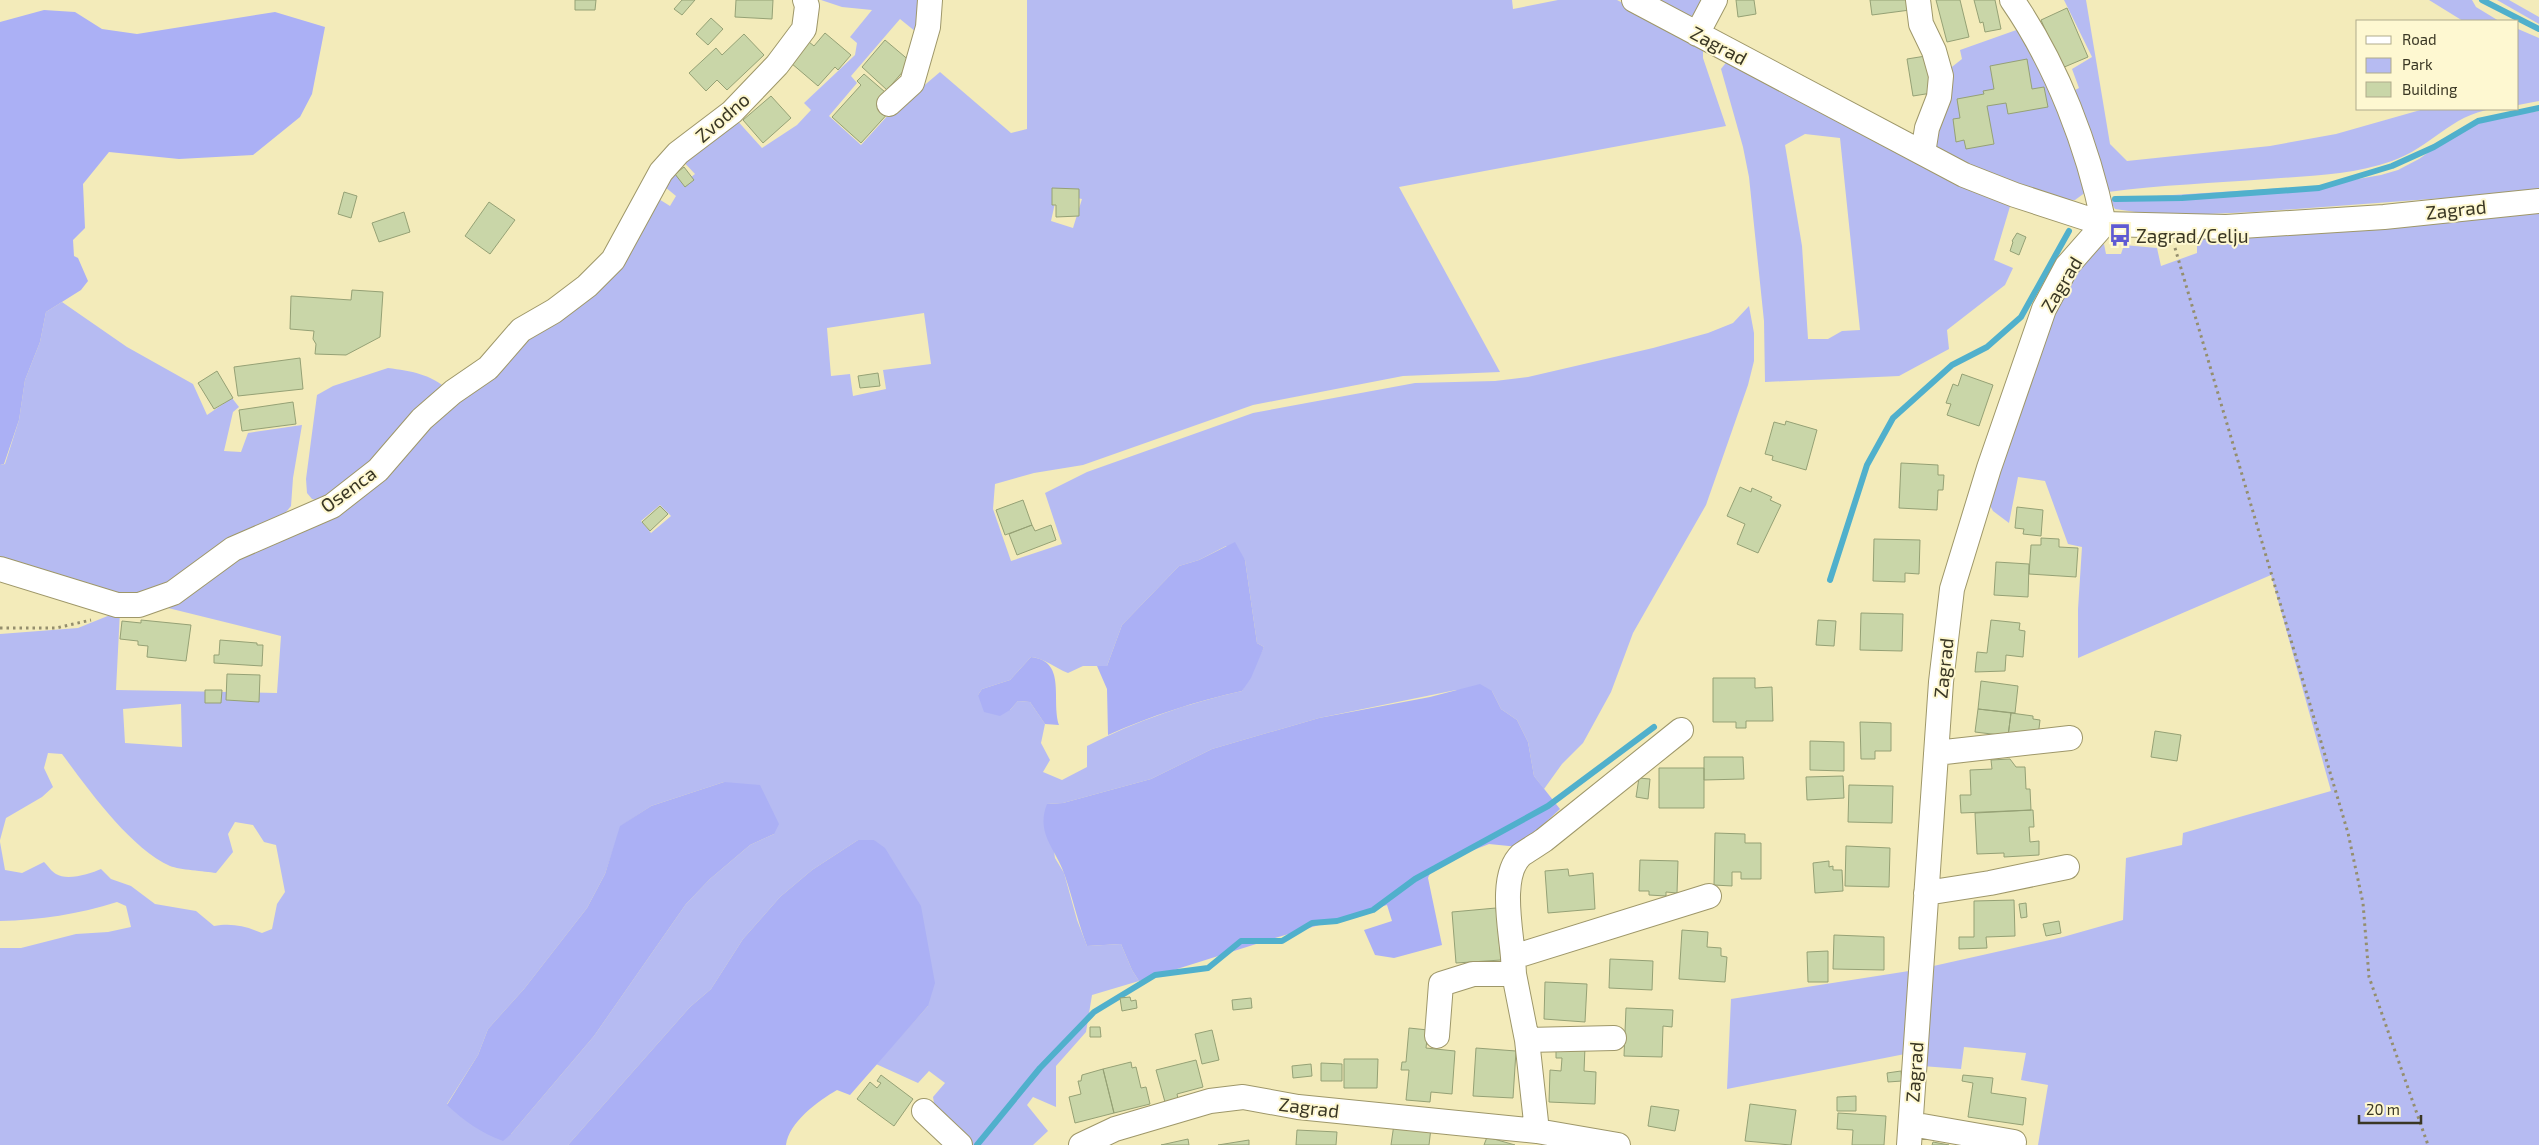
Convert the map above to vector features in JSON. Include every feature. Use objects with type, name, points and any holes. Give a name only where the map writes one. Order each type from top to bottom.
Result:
[{"type":"street","name":"Zvodno","points":[[629,232],[661,172],[678,153],[732,112],[777,65],[804,30],[807,6],[805,0]]},
{"type":"street","points":[[889,104],[912,83],[928,27],[930,0]]},
{"type":"street","name":"Zagrad","points":[[1634,0],[1964,175],[2015,195],[2104,224],[2226,227],[2364,218],[2539,201]]},
{"type":"street","points":[[1698,34],[1715,0]]},
{"type":"street","points":[[1918,0],[1921,24],[1934,51],[1941,76],[1939,97],[1927,128],[1922,153]]},
{"type":"street","points":[[2012,0],[2029,25],[2067,105],[2096,185],[2104,224]]},
{"type":"street","name":"Zagrad","points":[[1910,1135],[1941,682],[1952,589],[1989,468],[2044,309],[2067,266],[2104,224]]},
{"type":"street","name":"Osenca","points":[[0,568],[117,605],[139,605],[173,593],[233,550],[332,506],[378,470],[422,419],[453,392],[488,368],[521,330],[554,312],[587,286],[613,260],[629,232]]},
{"type":"street","points":[[1537,1131],[1527,1040],[1514,966],[1507,891],[1512,873],[1520,856],[1544,840],[1681,730]]},
{"type":"street","points":[[1936,753],[2070,738]]},
{"type":"street","points":[[1926,893],[1990,883],[2067,867]]},
{"type":"street","points":[[1436,1036],[1441,984],[1473,974],[1514,966],[1709,896]]},
{"type":"street","points":[[1527,1040],[1614,1038]]},
{"type":"street","name":"Zagrad","points":[[1085,1144],[1115,1128],[1210,1101],[1243,1098],[1298,1107],[1537,1131],[1578,1142],[1618,1145]]},
{"type":"street","points":[[924,1111],[960,1145]]},
{"type":"street","points":[[1910,1135],[2014,1142]]},
{"type":"path","points":[[2168,226],[2348,833],[2364,903],[2369,977],[2428,1145]]},
{"type":"path","points":[[0,628],[56,628],[92,620],[117,605]]},
{"type":"green space","points":[[821,0],[924,0],[921,36],[900,19],[851,76],[857,83],[829,116],[861,145],[900,102],[907,100],[940,72],[1011,133],[1027,129],[1027,0],[1512,0],[1513,9],[1558,0],[1617,0],[1703,45],[1703,58],[1726,126],[1399,187],[1500,372],[1403,376],[1253,405],[1083,465],[1034,473],[995,484],[993,509],[1011,561],[1062,544],[1045,493],[1087,472],[1253,413],[1415,383],[1495,381],[1528,377],[1653,348],[1708,333],[1733,323],[1749,306],[1754,333],[1754,361],[1748,385],[1706,505],[1633,633],[1611,692],[1583,743],[1562,764],[1544,789],[1534,776],[1528,742],[1517,720],[1501,709],[1492,691],[1456,690],[1319,718],[1212,749],[1151,779],[1063,803],[1047,804],[1055,858],[1064,873],[1077,920],[1087,946],[1121,944],[1139,981],[1092,995],[1086,1032],[1056,1066],[1056,1107],[1033,1097],[1027,1105],[1048,1131],[1033,1145],[973,1145],[935,1109],[933,1097],[945,1083],[929,1071],[918,1083],[876,1064],[928,1006],[874,840],[858,840],[812,870],[780,897],[743,939],[711,989],[690,1007],[568,1145],[0,1145],[0,948],[21,948],[76,934],[108,932],[131,927],[126,906],[117,902],[59,916],[0,921],[0,842],[5,870],[22,873],[44,862],[54,873],[72,877],[85,875],[101,869],[111,879],[131,886],[155,904],[196,911],[214,926],[238,926],[262,933],[272,929],[277,904],[285,892],[276,845],[264,842],[253,825],[235,822],[228,834],[233,852],[216,873],[170,866],[140,846],[125,832],[97,800],[62,754],[48,753],[44,768],[53,787],[42,797],[6,818],[0,840],[0,634],[78,628],[120,611],[116,690],[277,693],[281,636],[168,608],[167,600],[310,520],[541,325],[654,196],[670,206],[676,196],[659,182],[671,169],[684,183],[695,174],[679,157],[734,117],[762,148],[797,125],[811,110],[804,103],[855,55],[857,43],[850,37],[872,10],[842,7]],"holes":[[[1057,194],[1082,199],[1073,228],[1051,221]],[[924,313],[931,364],[883,370],[886,389],[853,396],[850,374],[831,376],[827,328]],[[660,505],[671,516],[651,533],[641,521]],[[1226,546],[1245,560],[1257,643],[1264,647],[1242,691],[1202,701],[1163,714],[1087,746],[1087,767],[1062,780],[1043,772],[1050,760],[1041,743],[1045,724],[1030,702],[1018,701],[1010,710],[978,695],[982,689],[1010,680],[1031,657],[1045,661],[1068,673],[1083,666],[1107,666],[1122,625],[1179,566],[1199,560]],[[181,704],[182,747],[125,743],[123,709]],[[724,782],[774,834],[750,845],[710,879],[686,904],[594,1036],[511,1134],[447,1104],[478,1055],[488,1029],[524,989],[587,908],[605,874],[621,826],[651,806]]]},
{"type":"green space","points":[[1651,0],[1706,0],[1690,18]]},
{"type":"green space","points":[[2064,0],[2086,0],[2110,144],[2127,161],[2270,146],[2336,134],[2420,110],[2487,110],[2464,118],[2406,155],[2377,166],[2314,176],[2108,192],[2067,94],[2079,88],[2072,69],[2092,57]]},
{"type":"green space","points":[[2429,0],[2472,0],[2476,7],[2497,20],[2461,20]]},
{"type":"green space","points":[[2497,0],[2509,0],[2539,17],[2539,24]]},
{"type":"green space","points":[[2022,28],[2064,111],[2086,192],[2075,200],[2051,199],[1931,148],[1948,70],[1962,59],[1960,50]]},
{"type":"green space","points":[[2519,29],[2539,38],[2539,101],[2519,105]]},
{"type":"green space","points":[[1728,60],[2011,203],[1994,260],[2013,268],[2005,285],[1947,330],[1949,349],[1899,376],[1765,382],[1764,321],[1749,177],[1743,147],[1721,69]],"holes":[[[1805,134],[1840,138],[1860,330],[1842,331],[1828,339],[1808,339],[1802,246],[1785,145]]]},
{"type":"green space","points":[[2539,111],[2539,191],[2254,212],[2163,216],[2115,209],[2109,199],[2317,186],[2381,175],[2398,170],[2419,159],[2460,130],[2479,121]]},
{"type":"green space","points":[[2539,210],[2539,1145],[2038,1145],[2048,1085],[2021,1080],[2026,1053],[1964,1047],[1961,1069],[1922,1066],[1929,967],[2063,937],[2123,920],[2126,858],[2182,845],[2183,833],[2331,791],[2271,575],[2078,658],[2078,609],[2082,547],[2068,544],[2045,481],[2018,477],[2009,523],[1993,511],[1987,500],[2057,303],[2079,261],[2104,244],[2106,254],[2121,254],[2124,245],[2157,248],[2161,266],[2197,253],[2197,240],[2217,237]]},
{"type":"green space","points":[[62,302],[127,347],[193,384],[207,415],[232,398],[239,407],[233,412],[224,451],[241,452],[248,433],[302,425],[293,478],[291,506],[278,522],[189,576],[123,600],[0,564],[0,465],[5,464],[19,420],[25,380],[40,342],[46,312]]},
{"type":"green space","points":[[388,368],[413,372],[428,377],[448,390],[372,468],[324,502],[312,499],[307,493],[306,479],[317,395],[333,386]]},
{"type":"green space","points":[[1909,971],[1905,1054],[1727,1089],[1731,999]]},
{"type":"shaded area","points":[[44,10],[75,12],[102,29],[137,34],[275,12],[325,27],[312,94],[300,117],[253,155],[179,159],[109,152],[83,184],[85,228],[73,240],[74,256],[78,258],[88,281],[81,290],[46,312],[40,342],[25,380],[19,420],[4,464],[0,465],[0,22]]},
{"type":"shaded area","points":[[1235,542],[1245,560],[1257,643],[1264,647],[1251,678],[1242,691],[1174,710],[1108,735],[1107,689],[1097,666],[1107,666],[1122,625],[1179,566],[1199,560]]},
{"type":"shaded area","points":[[1031,657],[1042,660],[1054,673],[1059,725],[1045,724],[1030,702],[1018,701],[1010,710],[1000,716],[984,712],[978,695],[982,689],[1010,680]]},
{"type":"shaded area","points":[[1480,684],[1492,691],[1501,709],[1517,720],[1528,742],[1534,776],[1560,809],[1519,847],[1489,844],[1433,866],[1428,878],[1442,945],[1394,958],[1375,955],[1364,930],[1392,921],[1387,905],[1139,981],[1121,944],[1087,946],[1065,876],[1045,833],[1044,815],[1047,804],[1063,803],[1151,779],[1212,749],[1319,718],[1430,697]]},
{"type":"shaded area","points":[[724,782],[760,785],[779,824],[774,834],[750,845],[710,879],[686,904],[594,1036],[511,1134],[503,1141],[473,1126],[447,1105],[478,1055],[488,1029],[524,989],[587,908],[605,874],[620,826],[651,806]]},
{"type":"shaded area","points":[[858,840],[874,840],[885,848],[921,906],[935,983],[928,1006],[850,1095],[837,1090],[813,1106],[798,1120],[788,1136],[786,1145],[568,1145],[690,1007],[711,989],[743,939],[780,897],[812,870]]},
{"type":"building","points":[[575,0],[596,0],[595,10],[575,10]]},
{"type":"building","points":[[682,0],[695,0],[682,15],[674,9]]},
{"type":"building","points":[[736,0],[773,0],[772,19],[735,17]]},
{"type":"building","points":[[1736,0],[1754,0],[1756,14],[1738,17]]},
{"type":"building","points":[[1870,0],[1909,0],[1910,10],[1872,15]]},
{"type":"building","points":[[1936,0],[1960,0],[1969,37],[1947,42]]},
{"type":"building","points":[[1974,0],[1995,0],[2001,29],[1985,32],[1983,22],[1980,23]]},
{"type":"building","points":[[2067,8],[2088,57],[2062,68],[2041,20]]},
{"type":"building","points":[[711,18],[723,29],[708,45],[696,34]]},
{"type":"building","points":[[825,33],[851,55],[838,70],[835,67],[818,86],[791,63],[809,42],[814,46]]},
{"type":"building","points":[[744,34],[764,55],[727,90],[717,80],[706,91],[689,73],[716,48],[722,55]]},
{"type":"building","points":[[885,40],[911,62],[887,90],[862,67]]},
{"type":"building","points":[[1932,55],[1938,92],[1913,96],[1907,59]]},
{"type":"building","points":[[2027,59],[2032,89],[2044,87],[2048,107],[2008,114],[2006,103],[1987,106],[1994,144],[1966,149],[1964,140],[1956,142],[1953,119],[1960,118],[1957,99],[1984,94],[1983,91],[1994,89],[1990,66]]},
{"type":"building","points":[[864,74],[885,92],[878,100],[890,111],[861,143],[832,117],[861,85],[857,81]]},
{"type":"building","points":[[771,96],[791,118],[763,143],[743,120]]},
{"type":"building","points":[[684,167],[694,180],[685,187],[675,174]]},
{"type":"building","points":[[1052,188],[1079,189],[1079,216],[1056,217],[1056,205],[1052,205]]},
{"type":"building","points":[[344,192],[357,196],[351,218],[338,214]]},
{"type":"building","points":[[489,202],[515,220],[490,254],[465,236]]},
{"type":"building","points":[[404,212],[410,232],[379,242],[372,223]]},
{"type":"building","points":[[2017,233],[2026,237],[2019,255],[2010,251],[2012,241]]},
{"type":"building","points":[[352,290],[383,292],[380,337],[346,355],[315,354],[314,331],[290,329],[291,296],[351,300]]},
{"type":"building","points":[[300,358],[303,389],[238,396],[234,367]]},
{"type":"building","points":[[217,371],[233,398],[214,409],[198,383]]},
{"type":"building","points":[[878,373],[880,386],[860,388],[858,376]]},
{"type":"building","points":[[1962,374],[1993,385],[1979,426],[1947,415],[1951,404],[1946,403],[1953,384],[1958,386]]},
{"type":"building","points":[[293,402],[296,424],[242,431],[239,410]]},
{"type":"building","points":[[1786,421],[1817,430],[1806,470],[1772,460],[1773,456],[1765,454],[1774,422],[1785,425]]},
{"type":"building","points":[[1901,463],[1938,465],[1938,475],[1944,475],[1943,490],[1938,490],[1937,510],[1899,508]]},
{"type":"building","points":[[1740,487],[1751,492],[1752,488],[1772,497],[1770,500],[1781,505],[1758,553],[1737,544],[1745,524],[1727,516]]},
{"type":"building","points":[[1023,500],[1032,525],[1005,535],[996,510]]},
{"type":"building","points":[[660,506],[668,514],[650,531],[642,522]]},
{"type":"building","points":[[2017,507],[2043,510],[2041,536],[2023,534],[2024,529],[2015,528]]},
{"type":"building","points":[[1032,525],[1035,531],[1051,525],[1056,540],[1017,555],[1009,534]]},
{"type":"building","points":[[2041,538],[2059,539],[2059,547],[2078,548],[2076,577],[2029,574],[2031,545],[2041,545]]},
{"type":"building","points":[[1874,539],[1920,540],[1919,574],[1905,573],[1905,582],[1873,581]]},
{"type":"building","points":[[1996,562],[2029,564],[2028,597],[1994,595]]},
{"type":"building","points":[[1861,613],[1903,614],[1902,651],[1860,650]]},
{"type":"building","points":[[141,620],[191,625],[186,661],[147,657],[148,646],[138,645],[138,641],[120,639],[122,621],[141,623]]},
{"type":"building","points":[[1818,620],[1836,621],[1834,646],[1816,645]]},
{"type":"building","points":[[1991,620],[2020,623],[2019,630],[2025,631],[2023,657],[2006,655],[2005,671],[1975,672],[1977,652],[1987,653]]},
{"type":"building","points":[[220,640],[263,645],[262,666],[214,663],[214,655],[219,655]]},
{"type":"building","points":[[227,674],[260,675],[259,702],[226,700]]},
{"type":"building","points":[[1713,678],[1755,678],[1755,688],[1772,687],[1773,721],[1746,721],[1746,728],[1736,728],[1736,722],[1713,722]]},
{"type":"building","points":[[1981,681],[2018,686],[2015,713],[1978,709]]},
{"type":"building","points":[[205,690],[222,690],[221,703],[205,703]]},
{"type":"building","points":[[1978,709],[2011,713],[2008,736],[1975,732]]},
{"type":"building","points":[[2011,713],[2033,716],[2033,719],[2040,720],[2038,737],[2008,736]]},
{"type":"building","points":[[1860,722],[1891,723],[1891,751],[1875,751],[1875,759],[1861,759]]},
{"type":"building","points":[[2155,731],[2181,735],[2177,761],[2151,757]]},
{"type":"building","points":[[1810,741],[1844,742],[1844,771],[1810,770]]},
{"type":"building","points":[[1704,757],[1743,757],[1744,779],[1704,780]]},
{"type":"building","points":[[2010,759],[2016,767],[2025,767],[2026,789],[2030,789],[2031,810],[1961,813],[1960,795],[1971,795],[1970,770],[1992,769],[1991,760]]},
{"type":"building","points":[[1659,768],[1704,768],[1704,808],[1659,808]]},
{"type":"building","points":[[1843,776],[1844,798],[1807,800],[1806,777]]},
{"type":"building","points":[[1639,778],[1650,779],[1648,799],[1636,797]]},
{"type":"building","points":[[1849,785],[1893,786],[1892,823],[1848,822]]},
{"type":"building","points":[[2033,810],[2034,827],[2029,827],[2030,842],[2039,841],[2039,855],[2004,857],[2004,853],[1977,854],[1975,813]]},
{"type":"building","points":[[1715,833],[1745,834],[1745,843],[1761,843],[1761,879],[1741,879],[1741,872],[1732,872],[1732,886],[1714,885]]},
{"type":"building","points":[[1846,846],[1890,848],[1889,887],[1845,886]]},
{"type":"building","points":[[1640,860],[1678,861],[1677,893],[1666,892],[1666,896],[1649,895],[1649,891],[1639,891]]},
{"type":"building","points":[[1829,861],[1829,867],[1833,866],[1833,870],[1842,870],[1843,891],[1815,893],[1813,863]]},
{"type":"building","points":[[1568,869],[1569,876],[1593,873],[1595,909],[1548,913],[1545,871]]},
{"type":"building","points":[[2014,900],[2015,936],[1986,937],[1987,948],[1959,949],[1959,937],[1974,937],[1974,901]]},
{"type":"building","points":[[2026,903],[2027,917],[2021,918],[2019,904]]},
{"type":"building","points":[[1496,908],[1501,960],[1456,963],[1452,912]]},
{"type":"building","points":[[2059,921],[2061,933],[2046,936],[2043,924]]},
{"type":"building","points":[[1682,930],[1708,932],[1707,947],[1721,948],[1721,956],[1727,957],[1725,982],[1679,979]]},
{"type":"building","points":[[1834,935],[1884,937],[1884,970],[1833,969]]},
{"type":"building","points":[[1828,951],[1828,982],[1808,982],[1807,952]]},
{"type":"building","points":[[1610,959],[1653,961],[1652,990],[1609,988]]},
{"type":"building","points":[[1545,982],[1587,984],[1585,1022],[1544,1019]]},
{"type":"building","points":[[1130,997],[1131,1001],[1136,1000],[1137,1008],[1122,1011],[1120,998]]},
{"type":"building","points":[[1251,998],[1252,1008],[1233,1010],[1232,1000]]},
{"type":"building","points":[[1626,1008],[1673,1010],[1672,1027],[1663,1026],[1662,1057],[1624,1056]]},
{"type":"building","points":[[1090,1027],[1100,1027],[1101,1037],[1090,1037]]},
{"type":"building","points":[[1409,1028],[1428,1030],[1426,1048],[1455,1051],[1452,1094],[1431,1092],[1430,1102],[1406,1100],[1409,1070],[1401,1070],[1402,1062],[1406,1062]]},
{"type":"building","points":[[1212,1030],[1219,1060],[1202,1064],[1195,1034]]},
{"type":"building","points":[[1556,1046],[1585,1047],[1584,1071],[1596,1072],[1595,1104],[1549,1102],[1550,1070],[1561,1071],[1562,1058],[1556,1058]]},
{"type":"building","points":[[1476,1048],[1516,1051],[1513,1098],[1473,1096]]},
{"type":"building","points":[[1344,1059],[1378,1059],[1377,1088],[1344,1088]]},
{"type":"building","points":[[1196,1060],[1203,1087],[1177,1094],[1178,1099],[1165,1102],[1156,1070]]},
{"type":"building","points":[[1131,1062],[1132,1068],[1136,1067],[1141,1088],[1146,1087],[1150,1104],[1114,1113],[1103,1069]]},
{"type":"building","points":[[1321,1063],[1342,1064],[1342,1081],[1321,1081]]},
{"type":"building","points":[[1311,1064],[1312,1076],[1293,1078],[1292,1066]]},
{"type":"building","points":[[1103,1069],[1114,1113],[1075,1123],[1069,1097],[1081,1094],[1078,1081],[1081,1081],[1082,1075]]},
{"type":"building","points":[[1901,1071],[1902,1081],[1888,1082],[1887,1073]]},
{"type":"building","points":[[881,1075],[913,1099],[894,1126],[857,1099],[870,1082],[877,1088],[881,1083],[877,1081]]},
{"type":"building","points":[[1963,1075],[1993,1078],[1991,1093],[2026,1098],[2023,1125],[1968,1117],[1973,1083],[1962,1081]]},
{"type":"building","points":[[1856,1096],[1856,1111],[1837,1111],[1837,1097]]},
{"type":"building","points":[[1750,1104],[1796,1110],[1791,1145],[1745,1141]]},
{"type":"building","points":[[1651,1106],[1679,1110],[1675,1131],[1648,1126]]},
{"type":"building","points":[[1838,1113],[1886,1116],[1884,1145],[1852,1145],[1853,1130],[1837,1129]]},
{"type":"building","points":[[1394,1124],[1431,1128],[1429,1145],[1391,1145]]},
{"type":"building","points":[[1297,1130],[1337,1132],[1336,1145],[1296,1145]]},
{"type":"building","points":[[1487,1137],[1515,1145],[1484,1145]]},
{"type":"building","points":[[1188,1139],[1189,1145],[1161,1145]]},
{"type":"building","points":[[1249,1140],[1249,1145],[1218,1145]]},
{"type":"building","points":[[1933,1142],[1949,1145],[1932,1145]]},
{"type":"waterway","points":[[2482,0],[2539,29]]},
{"type":"waterway","points":[[2115,199],[2182,198],[2319,188],[2392,166],[2434,147],[2478,121],[2539,108]]},
{"type":"waterway","points":[[1830,580],[1867,465],[1893,418],[1952,365],[1987,347],[2021,317],[2069,231]]},
{"type":"waterway","points":[[977,1145],[1040,1068],[1094,1012],[1155,975],[1208,968],[1241,941],[1282,941],[1312,923],[1337,921],[1373,910],[1415,879],[1548,806],[1654,727]]},
{"type":"place","name":"Zagrad/Celju","points":[[2120,235]]}]
